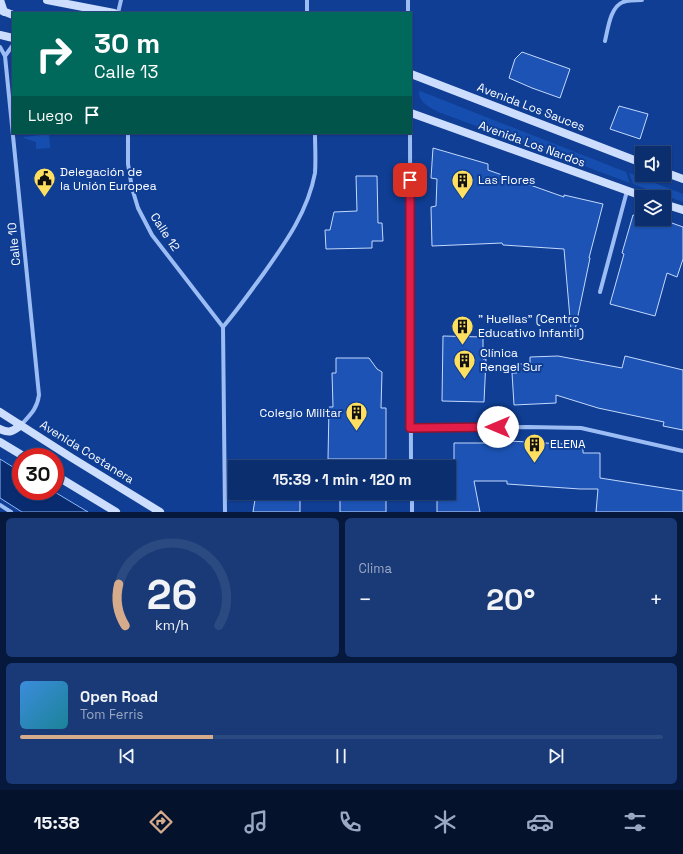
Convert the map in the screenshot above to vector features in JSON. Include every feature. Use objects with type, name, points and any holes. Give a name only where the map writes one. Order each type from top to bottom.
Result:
[{"type":"street","points":[[0,0],[2,11],[12,15]]},
{"type":"street","points":[[47,0],[109,12]]},
{"type":"street","points":[[118,12],[121,0]]},
{"type":"street","points":[[307,0],[308,12]]},
{"type":"street","points":[[408,0],[408,12]]},
{"type":"street","points":[[605,41],[613,13],[617,6],[623,2],[642,0]]},
{"type":"street","points":[[0,35],[12,38]]},
{"type":"street","points":[[0,47],[5,56],[12,46]]},
{"type":"street","name":"Calle 10","points":[[5,56],[12,126]]},
{"type":"street","name":"Avenida Los Sauces","points":[[412,74],[635,160]]},
{"type":"street","name":"Avenida Los Nardos","points":[[412,113],[635,194]]},
{"type":"street","name":"Calle 10","points":[[13,134],[39,394],[38,404],[21,425]]},
{"type":"street","name":"Calle 12","points":[[128,134],[128,164],[132,188],[138,208],[152,235],[223,327]]},
{"type":"street","points":[[225,512],[223,327],[237,310],[297,224],[308,197],[315,172],[315,134]]},
{"type":"street","points":[[410,134],[411,460]]},
{"type":"street","points":[[671,175],[683,179]]},
{"type":"street","points":[[600,292],[627,191]]},
{"type":"street","points":[[671,206],[683,210]]},
{"type":"street","name":"Avenida Costanera","points":[[0,412],[160,512]]},
{"type":"street","points":[[0,429],[10,432],[21,425]]},
{"type":"street","points":[[410,428],[581,428],[683,451]]},
{"type":"street","points":[[0,442],[12,449]]},
{"type":"street","points":[[64,480],[116,512]]},
{"type":"street","points":[[412,500],[412,512]]},
{"type":"street","points":[[0,505],[11,512]]},
{"type":"shaded area","points":[[420,91],[626,172],[630,183],[441,113],[431,108],[421,100]]},
{"type":"shaded area","points":[[49,134],[50,148],[36,149],[36,142],[24,138],[24,137]]},
{"type":"shaded area","points":[[629,173],[635,175],[635,182],[652,182],[683,194],[683,202],[671,198],[671,190],[650,190],[633,184]]},
{"type":"shaded area","points":[[0,459],[12,466],[12,500],[64,500],[64,498],[88,512],[22,512],[0,498]]},
{"type":"building","points":[[522,52],[570,69],[560,98],[509,78],[515,59]]},
{"type":"building","points":[[619,106],[648,114],[640,139],[610,129]]},
{"type":"building","points":[[433,148],[488,164],[488,170],[564,197],[564,195],[603,204],[589,258],[575,330],[571,330],[564,249],[503,245],[502,243],[432,246],[431,207],[436,206],[437,179],[431,178]]},
{"type":"building","points":[[356,176],[377,176],[378,223],[382,223],[383,241],[372,241],[372,248],[326,249],[325,230],[330,230],[334,212],[357,211]]},
{"type":"building","points":[[633,215],[635,215],[635,226],[671,226],[671,223],[683,227],[683,259],[677,277],[667,273],[655,316],[610,304],[624,254],[622,253]]},
{"type":"building","name":"Clínica Rengel Sur","points":[[443,336],[483,337],[483,359],[486,359],[484,402],[442,401]]},
{"type":"building","points":[[558,356],[622,368],[625,356],[683,370],[683,430],[663,426],[664,422],[598,408],[556,395],[556,403],[514,405],[512,373],[517,373],[517,364],[530,364],[530,357]]},
{"type":"building","points":[[336,358],[369,358],[377,369],[382,372],[381,408],[386,408],[386,459],[328,459],[329,407],[333,407],[332,373],[336,373]]},
{"type":"building","points":[[509,441],[583,445],[583,453],[600,453],[600,478],[683,491],[683,512],[596,512],[598,489],[507,484],[507,481],[474,481],[480,512],[437,512],[437,500],[456,500],[456,460],[454,460],[454,443],[509,443]]},
{"type":"building","points":[[255,500],[300,500],[300,512],[253,512]]},
{"type":"building","points":[[340,500],[386,500],[386,512],[340,512]]},
{"type":"place","name":"Delegación de la Unión Europea","points":[[44,198]]},
{"type":"place","name":"Las Flores","points":[[462,200]]},
{"type":"place","name":"\" Huellas\" (Centro Educativo Infantil)","points":[[463,346]]},
{"type":"place","name":"Clínica Rengel Sur","points":[[464,380]]},
{"type":"place","name":"Colegio Militar","points":[[357,432]]},
{"type":"place","name":"ELENA","points":[[535,464]]},
{"type":"route","points":[[410,180],[410,428],[498,427]]}]
